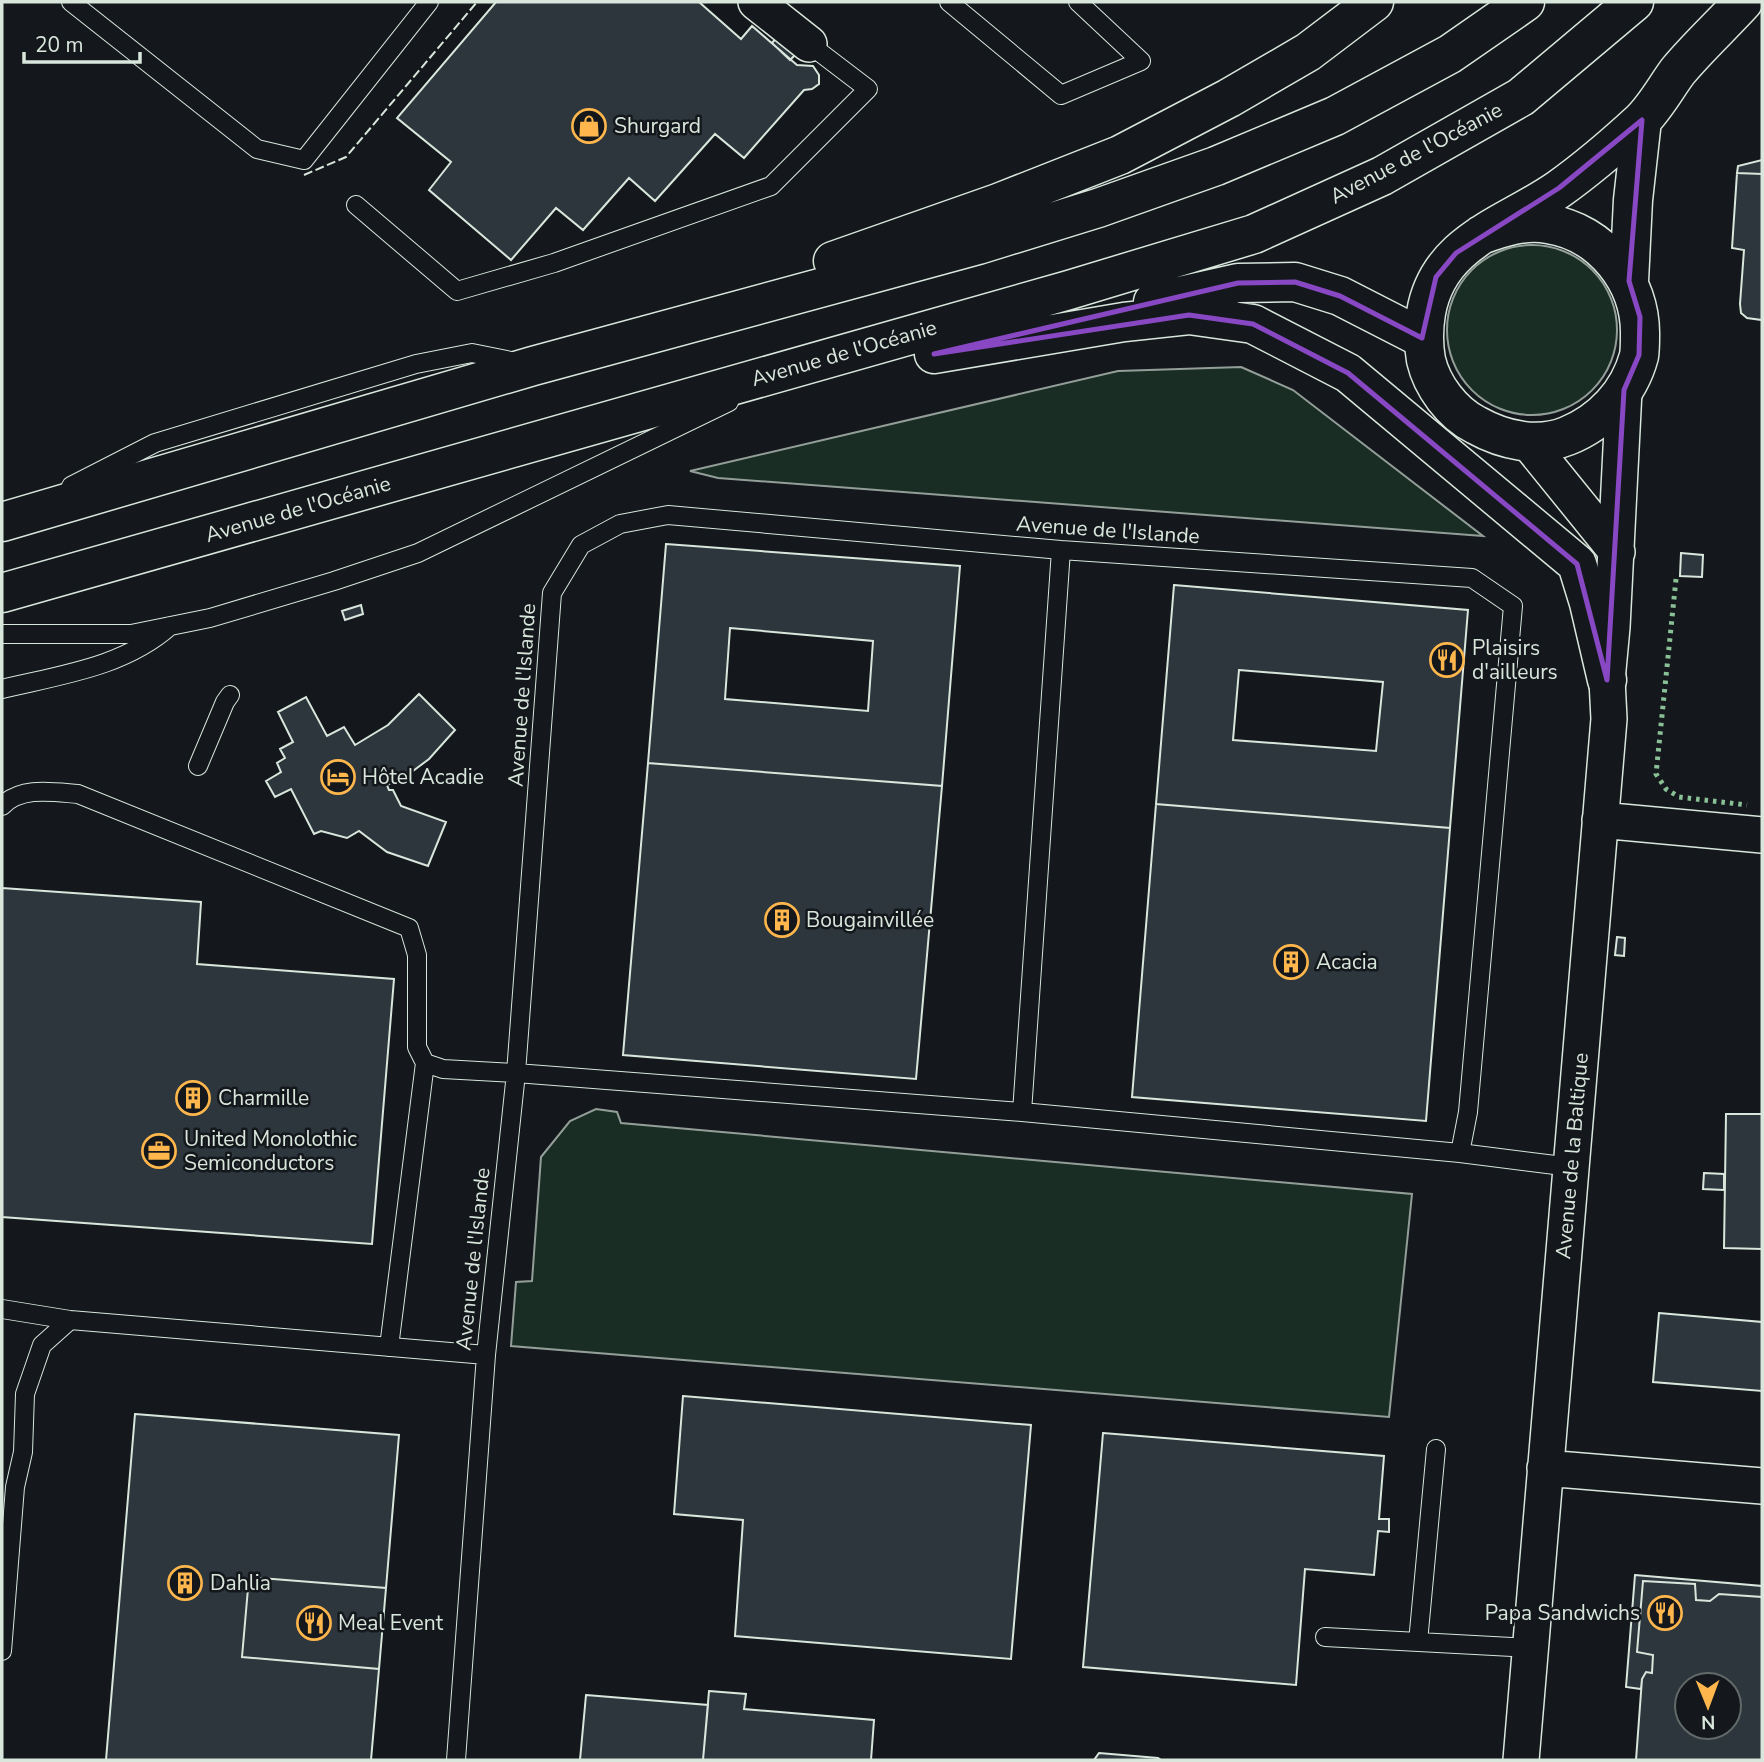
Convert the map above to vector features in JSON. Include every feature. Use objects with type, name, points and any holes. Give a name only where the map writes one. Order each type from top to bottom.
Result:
[{"type":"main road","points":[[533,366],[999,202],[1120,155],[1229,98],[1308,52],[1374,2]]},
{"type":"main road","points":[[2,522],[533,366],[978,245],[1098,208],[1216,166],[1335,116],[1450,54],[1525,2]]},
{"type":"main road","name":"Avenue de l'Océanie","points":[[2,593],[1069,290],[1254,234],[1382,176],[1521,97],[1634,2]]},
{"type":"main road","points":[[1642,120],[1633,200],[1629,281],[1640,317],[1639,355],[1625,390],[1599,418],[1566,436],[1528,442],[1497,436],[1467,421],[1444,398],[1429,370],[1422,338],[1428,302],[1436,277],[1456,253],[1559,188],[1642,120],[1679,70],[1743,2]]},
{"type":"main road","points":[[1481,235],[1514,224],[1548,224],[1581,234],[1608,254],[1629,281]]},
{"type":"main road","points":[[934,354],[1238,283],[1294,282],[1340,296],[1422,338]]},
{"type":"main road","points":[[814,361],[934,354],[1124,322],[1189,315],[1254,324],[1348,373],[1577,564],[1607,680]]},
{"type":"street","points":[[756,2],[810,44]]},
{"type":"street","name":"Avenue de la Baltique","points":[[1521,1760],[1609,719],[1607,680],[1625,390]]},
{"type":"street","points":[[1528,442],[1617,552]]},
{"type":"street","points":[[1600,820],[1762,835]]},
{"type":"street","points":[[1545,1468],[1762,1486]]},
{"type":"lane","points":[[71,2],[257,149],[304,160],[429,2]]},
{"type":"lane","points":[[949,2],[1061,95],[1141,61],[1078,2]]},
{"type":"lane","points":[[356,205],[457,291],[554,262],[771,186],[868,89],[810,44]]},
{"type":"lane","points":[[2,634],[131,634],[210,618],[418,553],[814,361]]},
{"type":"lane","name":"Avenue de l'Islande","points":[[456,1760],[486,1354],[516,1073],[552,593],[581,545],[620,524],[668,515],[1061,550],[1472,578],[1513,606],[1468,1112],[1460,1153]]},
{"type":"lane","points":[[1022,1112],[1061,550]]},
{"type":"lane","points":[[2,690],[110,663],[151,643],[170,625]]},
{"type":"lane","points":[[198,766],[230,695]]},
{"type":"lane","points":[[2,806],[5,802],[33,791],[78,794],[409,928],[417,955],[417,1047],[425,1063],[389,1346]]},
{"type":"lane","points":[[425,1063],[443,1069],[1022,1112],[1460,1153],[1571,1167]]},
{"type":"lane","points":[[2,1309],[70,1321],[486,1354]]},
{"type":"lane","points":[[2,1651],[9,1487],[23,1452],[24,1394],[43,1345],[70,1321]]},
{"type":"lane","points":[[1418,1642],[1436,1449]]},
{"type":"lane","points":[[1325,1637],[1531,1648]]},
{"type":"highlighted area","points":[[1642,120],[1629,281],[1640,317],[1639,355],[1624,390],[1607,680],[1577,564],[1348,373],[1253,324],[1189,315],[934,354],[1238,283],[1295,282],[1340,296],[1422,338],[1436,277],[1456,253],[1559,188]]},
{"type":"green space","points":[[1532,245],[1564,252],[1579,259],[1592,270],[1603,283],[1610,298],[1617,330],[1610,362],[1603,377],[1592,390],[1579,401],[1564,408],[1532,415],[1500,408],[1485,401],[1472,390],[1461,377],[1454,362],[1447,330],[1454,298],[1461,283],[1472,270],[1485,259],[1500,252]]},
{"type":"green space","points":[[1241,367],[1293,390],[1483,536],[718,478],[690,471],[1118,371]]},
{"type":"green space","points":[[596,1109],[617,1112],[621,1123],[1412,1194],[1389,1417],[511,1346],[516,1282],[532,1281],[541,1157],[570,1121]]},
{"type":"building","name":"Shurgard","points":[[496,2],[699,2],[741,39],[752,26],[797,65],[813,66],[819,75],[819,84],[804,90],[744,158],[715,134],[655,201],[629,178],[583,230],[556,208],[511,260],[429,190],[451,162],[397,118]]},
{"type":"building","points":[[777,37],[797,53],[790,60],[772,43]]},
{"type":"building","points":[[1762,160],[1762,174],[1737,173],[1738,166]]},
{"type":"building","points":[[1737,173],[1762,174],[1762,320],[1747,318],[1741,313],[1744,250],[1732,248]]},
{"type":"building","points":[[666,544],[960,566],[942,786],[648,763]],"holes":[[[730,628],[873,641],[868,711],[725,699]]]},
{"type":"building","points":[[1681,553],[1703,555],[1702,577],[1680,576]]},
{"type":"building","points":[[1174,585],[1468,610],[1450,828],[1156,804]],"holes":[[[1239,670],[1383,682],[1376,751],[1233,740]]]},
{"type":"building","points":[[361,605],[363,614],[345,620],[342,611]]},
{"type":"building","name":"Hôtel Acadie","points":[[419,694],[455,730],[429,759],[387,785],[389,790],[393,790],[401,806],[446,822],[428,866],[387,852],[359,831],[347,838],[321,831],[314,834],[291,789],[275,797],[266,781],[281,772],[277,763],[285,758],[280,749],[293,742],[278,712],[306,697],[327,736],[344,727],[355,745],[388,725]]},
{"type":"building","name":"Bougainvillée","points":[[648,763],[942,786],[916,1079],[623,1055]]},
{"type":"building","name":"Acacia","points":[[1156,804],[1450,828],[1426,1121],[1132,1097]]},
{"type":"building","name":"Charmille","points":[[2,888],[201,902],[197,964],[394,979],[372,1244],[2,1217]]},
{"type":"building","points":[[1617,937],[1625,938],[1624,956],[1615,955]]},
{"type":"building","points":[[1726,1114],[1762,1114],[1762,1249],[1724,1248]]},
{"type":"building","points":[[1704,1173],[1724,1174],[1724,1190],[1703,1189]]},
{"type":"building","points":[[1659,1313],[1762,1322],[1762,1391],[1653,1382]]},
{"type":"building","points":[[683,1396],[1031,1425],[1011,1659],[735,1636],[743,1520],[674,1514]]},
{"type":"building","name":"Dahlia","points":[[135,1414],[399,1435],[386,1588],[249,1577],[242,1657],[379,1669],[371,1760],[106,1760]]},
{"type":"building","points":[[1103,1433],[1384,1456],[1379,1519],[1389,1519],[1389,1532],[1378,1531],[1374,1575],[1305,1569],[1296,1685],[1083,1667]]},
{"type":"building","points":[[1635,1575],[1762,1586],[1762,1597],[1719,1594],[1710,1601],[1696,1600],[1695,1584],[1643,1581],[1637,1652],[1653,1655],[1652,1673],[1646,1672],[1641,1689],[1626,1687]]},
{"type":"building","name":"Meal Event","points":[[249,1577],[386,1588],[379,1669],[242,1657]]},
{"type":"building","points":[[1643,1581],[1695,1584],[1696,1600],[1710,1601],[1719,1594],[1762,1597],[1762,1760],[1636,1760],[1642,1679],[1646,1672],[1652,1673],[1653,1655],[1637,1652]]},
{"type":"building","points":[[709,1691],[746,1694],[744,1709],[874,1720],[871,1760],[703,1760]]},
{"type":"building","points":[[586,1695],[708,1705],[703,1760],[580,1760]]},
{"type":"building","points":[[1099,1753],[1158,1758],[1161,1760],[1094,1760]]},
{"type":"hedge","points":[[1676,579],[1656,774],[1666,789],[1679,797],[1747,805]]},
{"type":"fence","points":[[304,175],[346,157],[477,2]]},
{"type":"place","name":"Shurgard","points":[[589,126]]},
{"type":"place","name":"Plaisirs d'ailleurs","points":[[1447,660]]},
{"type":"place","name":"Hôtel Acadie","points":[[338,777]]},
{"type":"place","name":"Bougainvillée","points":[[782,920]]},
{"type":"place","name":"Acacia","points":[[1291,962]]},
{"type":"place","name":"Charmille","points":[[193,1098]]},
{"type":"place","name":"United Monolothic Semiconductors","points":[[159,1151]]},
{"type":"place","name":"Dahlia","points":[[185,1583]]},
{"type":"place","name":"Papa Sandwichs","points":[[1665,1613]]},
{"type":"place","name":"Meal Event","points":[[314,1623]]}]
